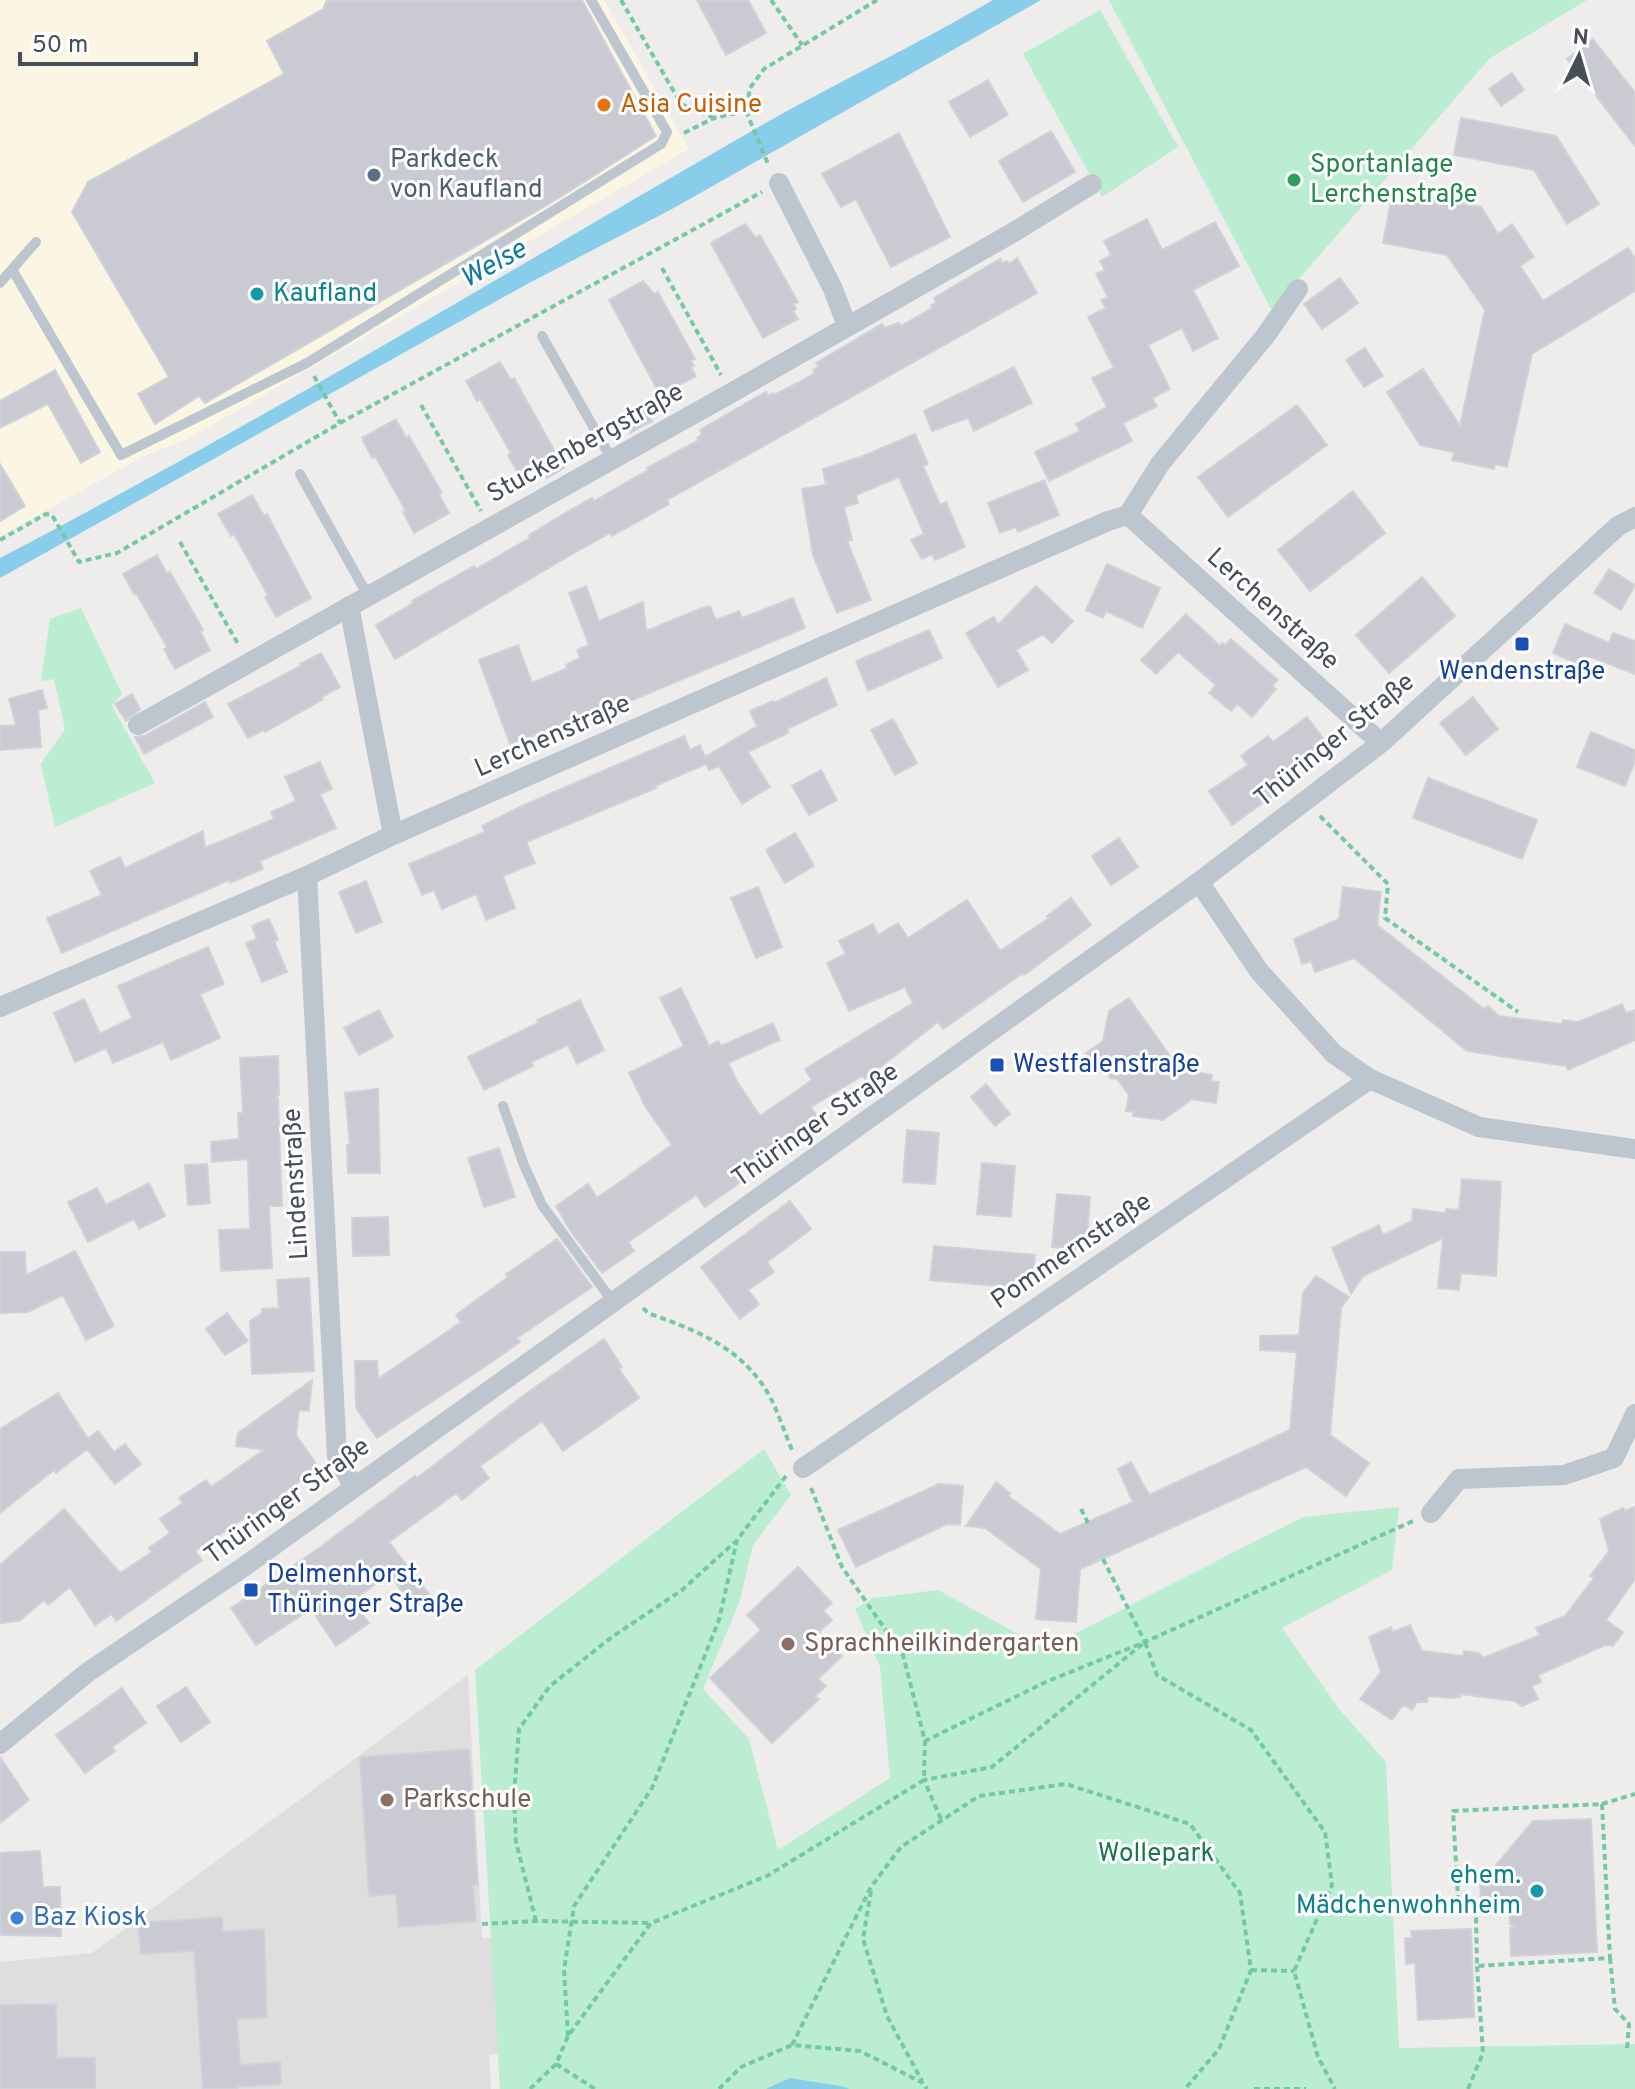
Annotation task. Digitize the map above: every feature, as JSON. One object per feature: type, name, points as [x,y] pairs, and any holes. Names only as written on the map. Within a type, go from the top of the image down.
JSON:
[{"type":"street","points":[[779,183],[833,289],[847,326]]},
{"type":"street","name":"Stuckenbergstraße","points":[[138,725],[731,393],[1014,232],[1092,184]]},
{"type":"street","points":[[1128,515],[1160,464],[1266,335],[1298,289]]},
{"type":"street","name":"Lerchenstraße","points":[[0,1007],[307,876],[393,835],[1108,521],[1128,515],[1381,743]]},
{"type":"street","name":"Thüringer Straße","points":[[0,1744],[88,1672],[242,1568],[1199,882],[1381,743],[1618,526],[1635,517]]},
{"type":"street","points":[[349,606],[393,835]]},
{"type":"street","name":"Lindenstraße","points":[[307,876],[337,1456],[353,1486]]},
{"type":"street","points":[[1199,882],[1259,971],[1334,1054],[1370,1079],[1479,1127],[1635,1149]]},
{"type":"street","name":"Pommernstraße","points":[[800,1465],[1370,1079]]},
{"type":"street","points":[[1431,1513],[1459,1479],[1564,1475],[1614,1458],[1635,1414]]},
{"type":"lane","points":[[13,271],[121,455],[307,363],[661,144],[667,132],[591,0]]},
{"type":"lane","points":[[0,283],[36,242]]},
{"type":"lane","points":[[542,336],[612,460]]},
{"type":"lane","points":[[300,474],[368,596]]},
{"type":"lane","points":[[503,1106],[542,1205],[621,1296]]},
{"type":"path","points":[[621,0],[681,104],[714,118]]},
{"type":"path","points":[[771,0],[802,45]]},
{"type":"path","points":[[767,162],[746,111],[750,88],[764,69],[877,0]]},
{"type":"path","points":[[667,132],[684,133],[714,118],[746,111]]},
{"type":"path","points":[[0,540],[46,514],[55,518],[79,562],[117,553],[340,423],[779,183]]},
{"type":"path","points":[[662,268],[731,393]]},
{"type":"path","points":[[307,363],[340,423]]},
{"type":"path","points":[[421,405],[490,528]]},
{"type":"path","points":[[180,542],[249,663]]},
{"type":"path","points":[[1306,801],[1388,884],[1385,918],[1518,1012]]},
{"type":"path","points":[[621,1296],[648,1313],[704,1334],[741,1361],[763,1385],[842,1567],[903,1655],[925,1741],[924,1780],[941,1819]]},
{"type":"path","points":[[536,1921],[516,1842],[514,1795],[519,1729],[550,1686],[612,1637],[682,1590],[737,1540],[800,1465]]},
{"type":"path","points":[[1081,1509],[1088,1523]]},
{"type":"path","points":[[925,1741],[1048,1681],[1145,1642],[1431,1513]]},
{"type":"path","points":[[568,2036],[564,1970],[574,1906],[652,1788],[719,1620],[737,1540]]},
{"type":"path","points":[[1103,1559],[1145,1642],[1157,1675],[1251,1730],[1325,1832],[1332,1885],[1294,1971],[1318,2057],[1335,2089]]},
{"type":"path","points":[[482,1924],[536,1921],[651,1923],[767,1876],[924,1780],[992,1767],[1145,1642]]},
{"type":"path","points":[[792,2045],[871,1887],[901,1847],[979,1796],[1066,1784],[1190,1824],[1240,1893],[1251,1970],[1219,2049],[1185,2089]]},
{"type":"path","points":[[1468,2089],[1483,2053],[1476,1915],[1458,1898],[1453,1811],[1602,1804],[1635,1794]]},
{"type":"path","points":[[1602,1804],[1615,2009],[1629,2024],[1627,2049]]},
{"type":"path","points":[[871,1887],[863,1939],[887,2016],[927,2089]]},
{"type":"path","points":[[530,2089],[556,2064],[568,2036],[651,1923]]},
{"type":"path","points":[[1477,1966],[1610,1958]]},
{"type":"path","points":[[1251,1970],[1294,1971]]},
{"type":"path","points":[[719,2089],[741,2067],[792,2045],[860,2051],[923,2083]]},
{"type":"path","points":[[556,2064],[595,2089]]},
{"type":"path","points":[[1254,2089],[1306,2089]]},
{"type":"shaded area","points":[[0,0],[604,0],[689,149],[188,439],[144,456],[0,536]]},
{"type":"shaded area","name":"Parkschule","points":[[468,1675],[482,1938],[551,1934],[559,2048],[489,2055],[491,2089],[0,2089],[0,1962],[92,1953]]},
{"type":"green space","name":"Sportanlage Lerchenstraße","points":[[1109,0],[1587,0],[1490,58],[1271,309]]},
{"type":"green space","points":[[1100,10],[1178,147],[1102,197],[1023,54]]},
{"type":"green space","points":[[81,608],[122,694],[112,706],[155,783],[55,827],[41,764],[65,729],[54,679],[41,681],[50,619]]},
{"type":"green space","name":"Wollepark","points":[[764,1449],[791,1495],[753,1545],[740,1600],[703,1689],[749,1739],[778,1850],[890,1778],[880,1667],[855,1609],[873,1598],[938,1590],[1045,1649],[1303,1517],[1399,1507],[1392,1570],[1282,1628],[1339,1709],[1386,1762],[1399,2048],[1635,2044],[1635,2089],[500,2089],[475,1670]]},
{"type":"water","points":[[993,0],[1041,0],[672,209],[529,283],[0,578],[0,558],[281,404],[774,118]]},
{"type":"water","points":[[790,2078],[845,2087],[849,2089],[766,2089]]},
{"type":"building","name":"Parkdeck von Kaufland","points":[[327,0],[582,0],[656,136],[559,198],[205,403],[199,396],[155,424],[138,394],[169,377],[72,212],[88,182],[284,74],[267,41],[323,9]]},
{"type":"building","points":[[697,0],[748,0],[766,33],[726,55]]},
{"type":"building","points":[[1593,39],[1635,93],[1635,146],[1567,59]]},
{"type":"building","points":[[1512,73],[1524,90],[1501,106],[1489,89]]},
{"type":"building","points":[[988,80],[1008,115],[970,137],[949,102]]},
{"type":"building","points":[[1461,118],[1556,136],[1599,204],[1567,224],[1534,170],[1454,155]]},
{"type":"building","points":[[1051,131],[1075,172],[1023,202],[999,161]]},
{"type":"building","points":[[899,133],[950,237],[891,267],[856,199],[841,207],[822,174]]},
{"type":"building","points":[[1393,190],[1481,207],[1498,234],[1512,224],[1534,257],[1520,266],[1543,301],[1628,248],[1635,258],[1635,291],[1532,354],[1507,467],[1495,464],[1494,469],[1452,460],[1454,452],[1420,445],[1387,392],[1423,369],[1460,426],[1485,310],[1447,255],[1383,243]]},
{"type":"building","points":[[1147,219],[1162,250],[1215,222],[1239,266],[1193,290],[1218,338],[1193,351],[1182,328],[1148,345],[1170,389],[1152,398],[1157,406],[1123,423],[1132,441],[1049,481],[1035,452],[1080,431],[1076,424],[1107,407],[1092,378],[1114,368],[1088,317],[1106,308],[1101,300],[1108,297],[1096,274],[1105,270],[1100,261],[1111,255],[1104,241]]},
{"type":"building","points":[[745,224],[756,238],[760,235],[798,302],[793,304],[796,309],[793,311],[798,319],[763,338],[711,243]]},
{"type":"building","points":[[1017,258],[1037,293],[667,500],[669,504],[567,557],[395,659],[376,625],[412,601],[474,566],[476,569],[572,509],[592,498],[594,501],[699,440],[700,430],[748,402],[766,392],[768,396],[774,395],[815,373],[813,370],[819,367],[816,363],[882,324],[884,328],[899,323],[901,326],[932,308],[931,305],[936,303],[934,298],[981,270],[1000,259],[1002,263],[1007,261],[1009,264]]},
{"type":"building","points":[[1340,278],[1358,303],[1322,329],[1304,304]]},
{"type":"building","points":[[643,281],[654,294],[658,292],[695,359],[691,361],[694,366],[691,367],[696,376],[660,395],[609,300]]},
{"type":"building","points":[[1365,348],[1383,376],[1364,387],[1346,360]]},
{"type":"building","points":[[500,362],[511,380],[514,378],[564,468],[547,478],[539,464],[519,475],[508,455],[511,453],[466,381]]},
{"type":"building","points":[[1014,367],[1032,403],[974,431],[968,418],[932,431],[924,411]]},
{"type":"building","points":[[55,370],[100,452],[81,463],[48,404],[0,428],[0,401]]},
{"type":"building","points":[[643,404],[652,421],[630,433],[621,416]]},
{"type":"building","points":[[1297,405],[1327,445],[1228,517],[1198,477]]},
{"type":"building","points":[[396,419],[442,493],[439,495],[449,513],[414,533],[403,512],[406,511],[362,438]]},
{"type":"building","points":[[915,434],[928,464],[923,466],[940,505],[946,502],[965,547],[935,560],[932,554],[922,559],[911,540],[924,534],[899,477],[856,495],[858,503],[844,507],[852,540],[847,541],[871,600],[837,613],[813,555],[802,489],[826,485],[823,469]]},
{"type":"building","points":[[0,464],[25,506],[0,521]]},
{"type":"building","points":[[1044,480],[1059,515],[1018,532],[1016,527],[1000,533],[988,503]]},
{"type":"building","points":[[1353,491],[1385,533],[1310,591],[1278,550]]},
{"type":"building","points":[[252,495],[264,516],[267,514],[311,598],[276,617],[265,597],[268,595],[234,534],[231,536],[218,514]]},
{"type":"building","points":[[157,555],[203,630],[200,631],[210,650],[175,669],[164,649],[167,647],[123,574]]},
{"type":"building","points":[[1107,564],[1160,588],[1142,628],[1106,611],[1103,618],[1086,610]]},
{"type":"building","points":[[1609,569],[1635,585],[1621,610],[1594,593]]},
{"type":"building","points":[[1422,577],[1455,616],[1389,673],[1356,635]]},
{"type":"building","points":[[586,586],[599,621],[643,602],[646,631],[710,606],[716,620],[739,611],[742,618],[793,598],[805,628],[568,727],[567,724],[510,744],[479,660],[518,645],[532,683],[568,668],[566,665],[580,658],[577,650],[589,645],[569,593]]},
{"type":"building","points":[[1036,586],[1073,621],[1052,643],[1043,634],[1016,650],[1028,670],[998,687],[966,633],[994,617],[998,625]]},
{"type":"building","points":[[1186,614],[1220,646],[1231,639],[1278,680],[1272,686],[1276,689],[1252,717],[1238,704],[1231,711],[1209,693],[1216,685],[1178,652],[1156,674],[1141,660]]},
{"type":"building","points":[[1565,624],[1609,643],[1613,633],[1635,641],[1635,674],[1588,656],[1584,666],[1553,653]]},
{"type":"building","points":[[929,630],[942,658],[868,691],[856,661]]},
{"type":"building","points":[[321,653],[340,687],[265,732],[263,730],[248,738],[228,704]]},
{"type":"building","points":[[826,678],[837,705],[748,752],[770,787],[742,804],[719,766],[709,770],[706,764],[526,842],[535,863],[503,876],[515,908],[486,920],[476,894],[442,909],[434,890],[422,895],[409,864],[485,832],[482,826],[522,806],[684,736],[690,750],[700,745],[705,757],[757,726],[750,711]]},
{"type":"building","points":[[42,690],[47,708],[38,710],[41,747],[0,750],[0,726],[16,725],[9,699]]},
{"type":"building","points":[[132,694],[140,709],[126,721],[115,704]]},
{"type":"building","points":[[1473,697],[1498,729],[1466,755],[1440,723]]},
{"type":"building","points":[[205,702],[213,717],[144,754],[135,737],[144,736]]},
{"type":"building","points":[[1307,717],[1326,742],[1291,768],[1298,778],[1232,825],[1209,791],[1248,765],[1241,756],[1268,736],[1273,742]]},
{"type":"building","points":[[893,719],[917,763],[895,775],[871,730]]},
{"type":"building","points":[[1591,732],[1635,750],[1635,762],[1625,786],[1577,767]]},
{"type":"building","points":[[320,762],[332,789],[320,794],[336,828],[260,861],[263,869],[230,883],[229,880],[62,953],[47,918],[102,895],[90,871],[120,857],[125,868],[203,831],[205,848],[274,819],[271,812],[296,801],[285,777]]},
{"type":"building","points":[[821,770],[837,800],[809,815],[792,786]]},
{"type":"building","points":[[1428,778],[1537,820],[1522,859],[1413,818]]},
{"type":"building","points":[[795,833],[814,866],[785,883],[766,850]]},
{"type":"building","points":[[1119,838],[1138,867],[1111,885],[1092,856]]},
{"type":"building","points":[[366,881],[382,922],[356,933],[339,892]]},
{"type":"building","points":[[758,887],[782,947],[756,958],[731,898]]},
{"type":"building","points":[[1343,887],[1381,892],[1377,925],[1484,1009],[1488,1006],[1499,1016],[1562,1024],[1563,1020],[1578,1022],[1622,1004],[1626,1013],[1635,1010],[1635,1040],[1568,1070],[1566,1066],[1467,1051],[1354,958],[1315,972],[1311,961],[1302,964],[1294,939],[1339,919]]},
{"type":"building","points":[[1071,898],[1091,925],[943,1029],[938,1022],[865,1079],[862,1076],[811,1107],[818,1117],[734,1170],[742,1181],[705,1207],[696,1195],[628,1242],[634,1251],[602,1273],[570,1230],[556,1206],[588,1184],[597,1198],[672,1145],[645,1106],[629,1073],[684,1046],[660,998],[681,988],[709,1046],[718,1041],[721,1046],[773,1023],[780,1040],[728,1063],[760,1116],[812,1080],[805,1069],[913,1003],[905,987],[849,1011],[827,963],[846,954],[839,941],[873,924],[878,935],[898,923],[908,938],[967,900],[1000,951],[1049,918],[1047,916]]},
{"type":"building","points":[[269,919],[287,972],[262,982],[246,943],[257,939],[252,926]]},
{"type":"building","points":[[208,947],[224,984],[200,994],[220,1038],[171,1060],[163,1042],[113,1063],[106,1048],[75,1062],[54,1013],[84,999],[100,1034],[132,1018],[118,986]]},
{"type":"building","points":[[1129,998],[1179,1069],[1212,1075],[1211,1081],[1219,1082],[1216,1103],[1192,1099],[1163,1120],[1133,1116],[1134,1112],[1126,1111],[1129,1095],[1117,1079],[1110,1078],[1105,1070],[1100,1073],[1086,1053],[1103,1041],[1109,1011]]},
{"type":"building","points":[[580,1000],[604,1050],[577,1064],[568,1045],[531,1062],[533,1066],[484,1090],[468,1057]]},
{"type":"building","points":[[379,1010],[393,1037],[359,1055],[344,1028]]},
{"type":"building","points":[[278,1056],[279,1095],[273,1100],[278,1099],[282,1206],[269,1206],[272,1268],[221,1271],[219,1230],[250,1229],[248,1159],[212,1162],[211,1142],[239,1139],[238,1113],[243,1113],[240,1058]]},
{"type":"building","points":[[986,1084],[1010,1114],[995,1126],[971,1097]]},
{"type":"building","points":[[378,1089],[380,1173],[348,1173],[347,1145],[350,1145],[345,1093]]},
{"type":"building","points":[[907,1130],[939,1133],[935,1184],[903,1182]]},
{"type":"building","points":[[499,1148],[515,1197],[484,1207],[468,1158]]},
{"type":"building","points":[[982,1163],[1015,1166],[1011,1217],[977,1214]]},
{"type":"building","points":[[207,1164],[210,1203],[188,1205],[185,1165]]},
{"type":"building","points":[[1462,1179],[1501,1182],[1496,1276],[1461,1273],[1459,1290],[1438,1288],[1443,1238],[1363,1276],[1351,1294],[1332,1248],[1379,1225],[1383,1235],[1412,1221],[1413,1209],[1445,1213],[1446,1209],[1459,1210]]},
{"type":"building","points":[[149,1183],[165,1216],[139,1229],[134,1219],[88,1242],[68,1202],[97,1188],[106,1205]]},
{"type":"building","points":[[1057,1194],[1090,1197],[1086,1250],[1052,1247]]},
{"type":"building","points":[[790,1201],[811,1229],[767,1262],[774,1272],[748,1290],[759,1304],[740,1319],[701,1267]]},
{"type":"building","points":[[388,1217],[389,1255],[353,1256],[352,1218]]},
{"type":"building","points":[[557,1239],[592,1287],[517,1338],[520,1342],[377,1438],[356,1408],[355,1361],[377,1361],[378,1379],[461,1322],[456,1315],[508,1277],[506,1274]]},
{"type":"building","points":[[934,1246],[1035,1255],[1032,1289],[930,1280]]},
{"type":"building","points":[[75,1251],[114,1326],[86,1340],[63,1295],[28,1312],[0,1313],[0,1252],[25,1252],[26,1275]]},
{"type":"building","points":[[1316,1276],[1349,1297],[1341,1308],[1330,1435],[1369,1463],[1346,1496],[1306,1467],[1080,1569],[1076,1622],[1036,1619],[1041,1569],[985,1528],[966,1526],[996,1482],[1010,1493],[1008,1496],[1060,1534],[1133,1502],[1118,1469],[1131,1462],[1149,1495],[1290,1430],[1297,1352],[1260,1350],[1260,1336],[1299,1335],[1303,1293]]},
{"type":"building","points":[[309,1278],[314,1371],[252,1374],[250,1321],[262,1313],[262,1309],[279,1308],[277,1280]]},
{"type":"building","points":[[227,1313],[248,1341],[225,1355],[206,1329]]},
{"type":"building","points":[[604,1339],[622,1367],[619,1369],[639,1398],[563,1451],[542,1421],[480,1466],[489,1478],[462,1500],[456,1493],[389,1542],[432,1598],[416,1610],[389,1574],[352,1601],[369,1623],[336,1646],[311,1609],[256,1645],[231,1608],[315,1551],[415,1476],[416,1479],[524,1395]]},
{"type":"building","points":[[312,1380],[309,1411],[299,1410],[296,1435],[319,1468],[283,1493],[287,1499],[254,1522],[249,1515],[195,1551],[202,1560],[116,1621],[112,1614],[95,1625],[70,1587],[48,1605],[44,1600],[19,1621],[0,1623],[0,1565],[64,1509],[120,1573],[152,1552],[149,1548],[170,1533],[160,1519],[183,1503],[179,1498],[206,1480],[211,1487],[264,1450],[236,1446],[238,1433]]},
{"type":"building","points":[[58,1393],[88,1439],[98,1431],[114,1452],[125,1444],[141,1464],[115,1484],[87,1449],[56,1473],[54,1470],[0,1513],[0,1429]]},
{"type":"building","points":[[939,1484],[963,1486],[960,1525],[947,1524],[856,1567],[838,1530]]},
{"type":"building","points":[[1635,1507],[1635,1579],[1606,1620],[1623,1632],[1613,1646],[1605,1645],[1538,1675],[1541,1682],[1532,1686],[1538,1699],[1522,1706],[1515,1701],[1460,1694],[1460,1697],[1450,1698],[1428,1696],[1427,1702],[1417,1702],[1412,1710],[1403,1705],[1392,1720],[1360,1699],[1381,1672],[1369,1637],[1391,1627],[1393,1632],[1410,1625],[1422,1651],[1463,1656],[1464,1651],[1479,1653],[1483,1658],[1540,1635],[1536,1628],[1565,1616],[1594,1578],[1590,1576],[1609,1551],[1600,1519],[1623,1508],[1625,1511]]},
{"type":"building","name":"Sprachheilkindergarten","points":[[798,1567],[832,1603],[823,1611],[832,1620],[819,1632],[842,1656],[818,1679],[826,1686],[815,1696],[819,1699],[772,1743],[710,1678],[761,1630],[747,1615]]},
{"type":"building","points":[[186,1687],[210,1722],[181,1742],[157,1706]]},
{"type":"building","points":[[122,1688],[146,1723],[112,1747],[115,1751],[85,1773],[56,1735]]},
{"type":"building","points":[[469,1749],[478,1885],[473,1886],[476,1921],[399,1927],[396,1894],[369,1896],[360,1757]]},
{"type":"building","points":[[0,1757],[29,1800],[0,1823]]},
{"type":"building","name":"ehem. Mädchenwohnheim","points":[[1591,1819],[1597,1952],[1511,1956],[1510,1928],[1515,1928],[1510,1924],[1509,1907],[1492,1908],[1481,1898],[1480,1884],[1533,1821]]},
{"type":"building","points":[[40,1851],[43,1887],[60,1887],[61,1936],[0,1935],[0,1853]]},
{"type":"building","points":[[222,1917],[223,1932],[264,1929],[267,2017],[237,2019],[240,2065],[280,2062],[281,2084],[203,2089],[194,1951],[141,1954],[138,1923]]},
{"type":"building","points":[[1471,1929],[1474,2017],[1418,2020],[1415,1963],[1406,1964],[1405,1938],[1412,1938],[1411,1931]]},
{"type":"building","points":[[56,2004],[57,2058],[95,2058],[95,2089],[0,2089],[0,2005]]},
{"type":"place","name":"Asia Cuisine","points":[[604,105]]},
{"type":"place","name":"Parkdeck von Kaufland","points":[[374,175]]},
{"type":"place","name":"Sportanlage Lerchenstraße","points":[[1294,180]]},
{"type":"place","name":"Kaufland","points":[[257,294]]},
{"type":"place","name":"Wendenstraße","points":[[1522,644]]},
{"type":"place","name":"Westfalenstraße","points":[[997,1065]]},
{"type":"place","name":"Delmenhorst, Thüringer Straße","points":[[251,1590]]},
{"type":"place","name":"Sprachheilkindergarten","points":[[788,1644]]},
{"type":"place","name":"Parkschule","points":[[387,1800]]},
{"type":"place","name":"ehem. Mädchenwohnheim","points":[[1537,1891]]},
{"type":"place","name":"Baz Kiosk","points":[[17,1918]]},
{"type":"water label","name":"Welse","points":[[494,265]]}]
